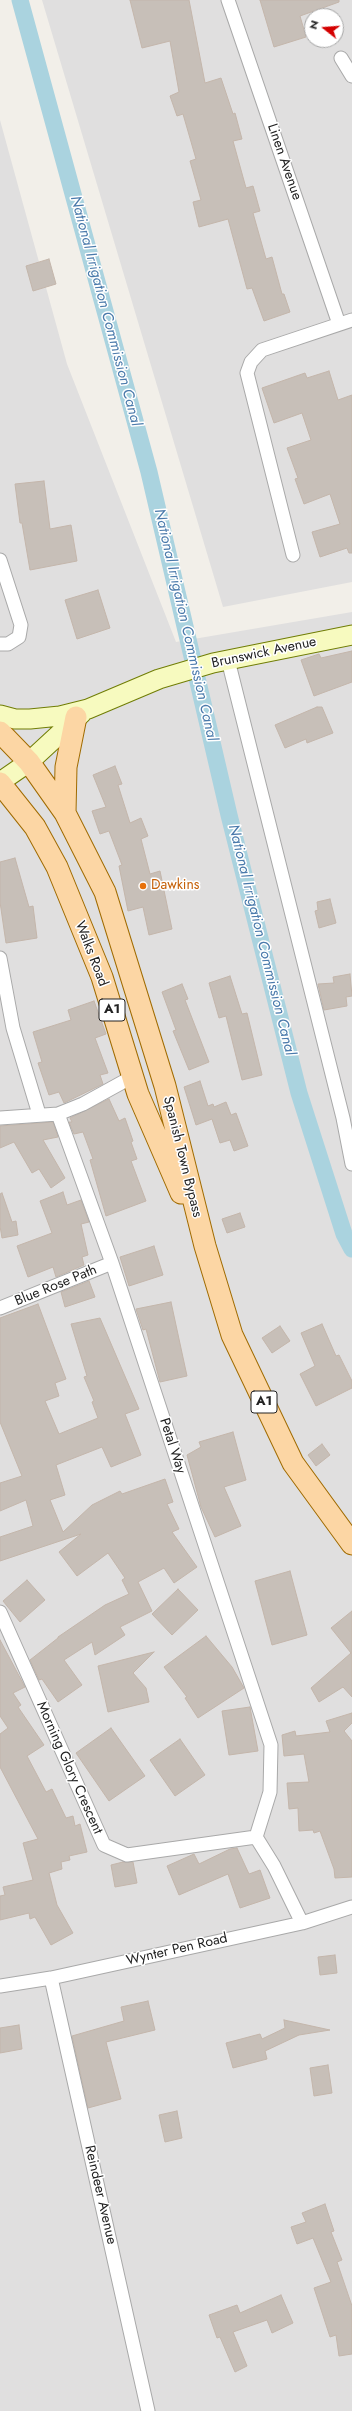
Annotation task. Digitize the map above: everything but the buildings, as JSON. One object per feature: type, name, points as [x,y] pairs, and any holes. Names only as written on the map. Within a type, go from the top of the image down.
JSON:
[{"type":"main road","name":"Brunswick Avenue","points":[[0,715],[14,719],[30,719],[82,713],[158,679],[220,662],[352,635]]},
{"type":"main road","name":"Brunswick Avenue","points":[[0,783],[29,762],[82,713]]},
{"type":"main road","points":[[65,813],[66,767],[82,713]]},
{"type":"main road","name":"A1","points":[[0,732],[29,762]]},
{"type":"main road","name":"Spanish Town Bypass","points":[[29,762],[65,813],[105,892],[165,1086],[205,1246],[232,1335],[293,1463],[352,1544]]},
{"type":"main road","name":"Walks Road","points":[[0,783],[35,827],[57,867],[102,977],[132,1077],[205,1246]]},
{"type":"street","name":"Linen Avenue","points":[[228,0],[339,324]]},
{"type":"street","points":[[341,58],[352,76]]},
{"type":"street","points":[[293,555],[247,373],[250,362],[262,350],[352,320]]},
{"type":"street","points":[[0,560],[21,626],[19,637],[8,644],[0,644]]},
{"type":"street","points":[[220,662],[347,1120],[352,1164]]},
{"type":"street","points":[[0,958],[13,1028],[38,1114]]},
{"type":"street","points":[[0,1118],[38,1114],[58,1114],[83,1104],[132,1077]]},
{"type":"street","name":"Petal Way","points":[[58,1114],[112,1263],[271,1745],[270,1792],[256,1837]]},
{"type":"street","name":"Blue Rose Path","points":[[0,1308],[112,1263]]},
{"type":"street","name":"Morning Glory Crescent","points":[[0,1612],[104,1845],[127,1855],[256,1837]]},
{"type":"street","points":[[256,1837],[274,1866],[302,1924]]},
{"type":"street","name":"Wynter Pen Road","points":[[0,1986],[51,1978],[302,1924],[352,1907]]},
{"type":"street","name":"Reindeer Avenue","points":[[51,1978],[148,2411]]},
{"type":"shaded area","points":[[42,0],[352,0],[352,582],[223,607]]},
{"type":"shaded area","points":[[0,120],[67,364],[176,642],[352,612],[352,2411],[0,2411]]},
{"type":"waterway","name":"National Irrigation Commission Canal","points":[[20,0],[149,472],[229,815],[299,1093],[344,1234],[352,1249]]},
{"type":"place","name":"Dawkins","points":[[143,886]]}]
